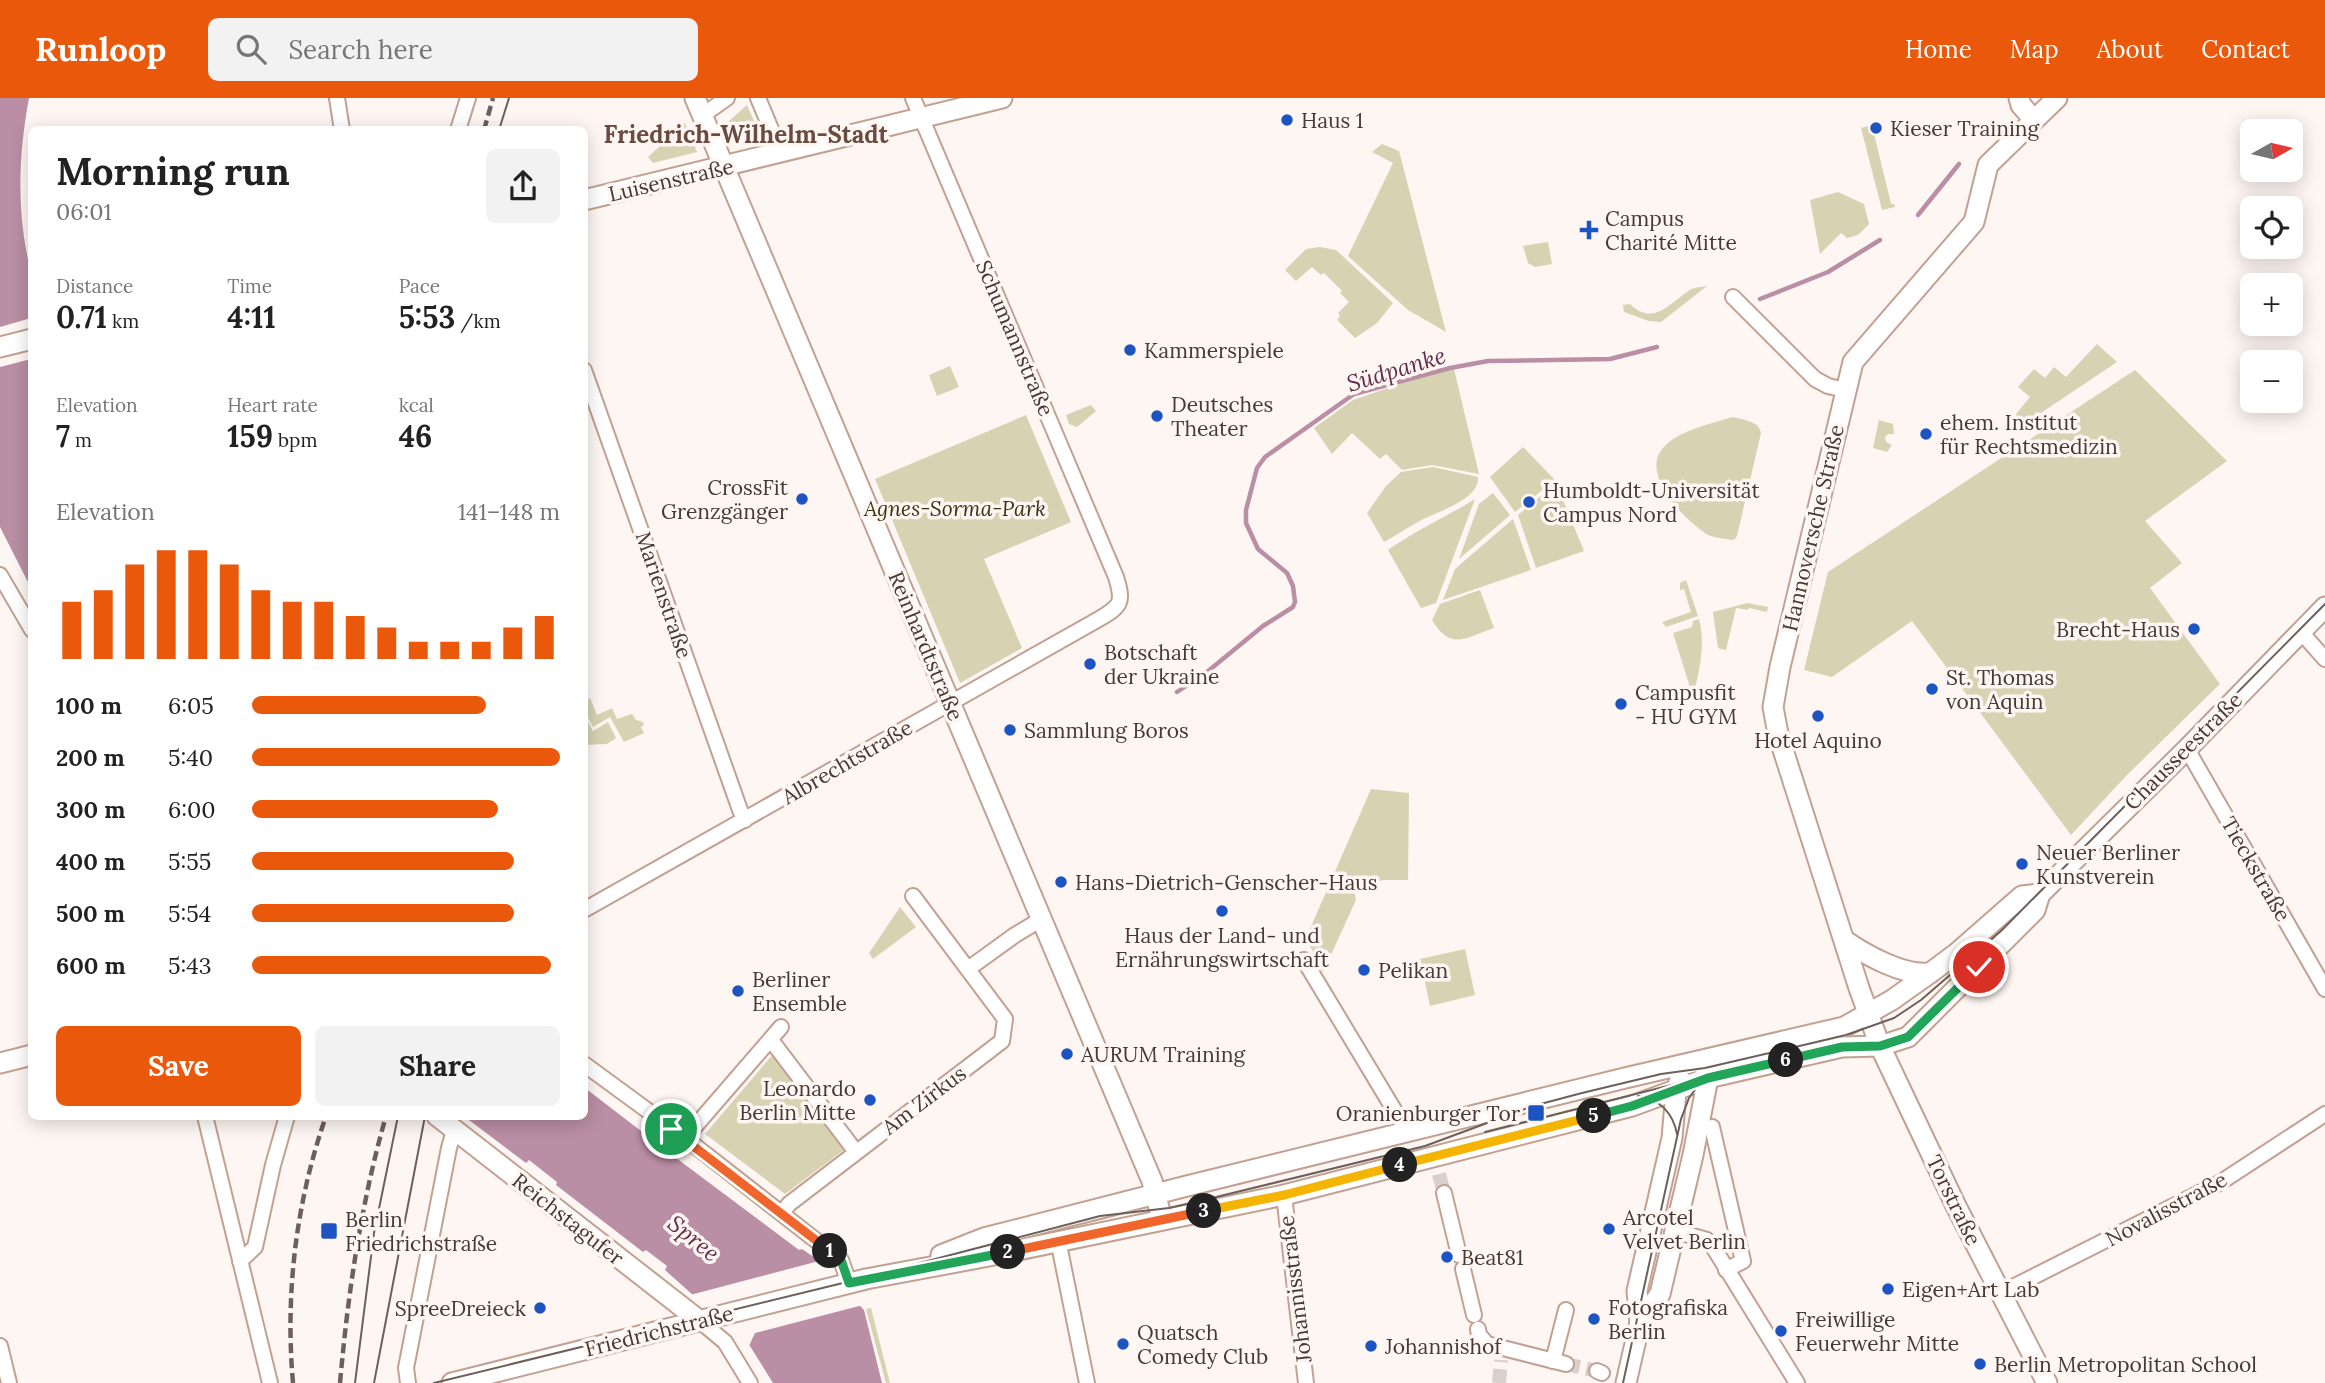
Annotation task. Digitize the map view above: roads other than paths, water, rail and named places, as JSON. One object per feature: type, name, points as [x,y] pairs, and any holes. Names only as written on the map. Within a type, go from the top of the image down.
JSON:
[{"type":"main road","name":"Luisenstraße","points":[[588,199],[1002,98]]},
{"type":"main road","points":[[2019,98],[2021,105],[2034,120]]},
{"type":"main road","name":"Hannoversche Straße","points":[[1868,1014],[1778,734],[1773,707],[1775,687],[1853,362],[1974,222],[1988,165],[2057,98]]},
{"type":"main road","name":"Reinhardtstraße","points":[[699,107],[1156,1195]]},
{"type":"main road","points":[[0,347],[28,340]]},
{"type":"main road","name":"Chausseestraße","points":[[1880,1046],[1908,1037],[2035,910],[2040,894],[2187,749],[2325,607]]},
{"type":"main road","name":"Chausseestraße","points":[[1868,1014],[1957,953],[2022,896],[2040,894]]},
{"type":"main road","points":[[1844,940],[1870,957],[1915,972],[1930,973]]},
{"type":"main road","name":"Torstraße","points":[[1868,1014],[1880,1046],[2047,1383]]},
{"type":"main road","name":"Friedrichstraße","points":[[453,1383],[855,1282],[930,1259],[984,1238],[1405,1133],[1699,1067],[1844,1027],[1868,1014]]},
{"type":"main road","name":"Friedrichstraße","points":[[855,1282],[1284,1195],[1632,1106],[1676,1090],[1699,1067],[1842,1047],[1880,1046]]},
{"type":"main road","points":[[0,1063],[28,1056]]},
{"type":"main road","points":[[1640,1322],[1660,1294],[1675,1231],[1699,1067]]},
{"type":"main road","points":[[1626,1383],[1640,1322],[1637,1291],[1672,1138],[1676,1090]]},
{"type":"main road","name":"Reichstagufer","points":[[442,1120],[706,1320]]},
{"type":"main road","points":[[1156,1195],[1162,1219]]},
{"type":"street","points":[[337,98],[341,126]]},
{"type":"street","points":[[459,126],[468,98]]},
{"type":"street","points":[[699,107],[727,98]]},
{"type":"street","points":[[758,98],[781,153]]},
{"type":"street","name":"Schumannstraße","points":[[914,98],[1116,577]]},
{"type":"street","points":[[1734,297],[1815,379],[1845,390]]},
{"type":"street","name":"Marienstraße","points":[[588,381],[740,810],[746,820]]},
{"type":"street","points":[[0,575],[28,624]]},
{"type":"street","name":"Albrechtstraße","points":[[588,908],[1116,608],[1121,592],[1116,577]]},
{"type":"street","points":[[2301,632],[2325,659]]},
{"type":"street","name":"Tieckstraße","points":[[2187,749],[2325,989]]},
{"type":"street","name":"Am Zirkus","points":[[782,1213],[789,1204],[1002,1041],[1005,1020],[913,895]]},
{"type":"street","points":[[968,969],[1015,934],[1040,920]]},
{"type":"street","points":[[1304,960],[1402,1123],[1405,1133]]},
{"type":"street","points":[[685,1138],[781,1027]]},
{"type":"street","points":[[771,1040],[862,1148]]},
{"type":"street","points":[[588,1067],[685,1138],[841,1260],[855,1282]]},
{"type":"street","name":"Novalisstraße","points":[[2001,1293],[2221,1182],[2325,1114]]},
{"type":"street","points":[[206,1120],[270,1383]]},
{"type":"street","points":[[240,1261],[255,1247],[286,1120]]},
{"type":"street","points":[[1712,1126],[1743,1261],[1726,1270]]},
{"type":"street","points":[[408,1383],[406,1368],[454,1130]]},
{"type":"street","points":[[1444,1193],[1482,1340],[1501,1354],[1559,1362],[1566,1310]]},
{"type":"street","name":"Johannisstraße","points":[[1284,1195],[1306,1383]]},
{"type":"street","points":[[1675,1231],[1707,1240],[1797,1383]]},
{"type":"street","points":[[1058,1240],[1087,1383]]},
{"type":"street","points":[[706,1320],[725,1342],[750,1383]]},
{"type":"street","points":[[0,1346],[9,1383]]},
{"type":"water","points":[[0,98],[29,98],[20,187],[28,258],[28,582],[0,527]]},
{"type":"water","name":"Spree","points":[[588,1090],[654,1141],[657,1139],[660,1146],[799,1250],[802,1249],[818,1260],[864,1310],[882,1383],[773,1383],[750,1346],[665,1270],[667,1266],[646,1250],[643,1252],[556,1185],[557,1182],[529,1160],[526,1163],[469,1120],[588,1120]]},
{"type":"waterway","name":"Südpanke","points":[[1918,215],[1959,164]]},
{"type":"waterway","name":"Südpanke","points":[[1760,299],[1828,272],[1880,240]]},
{"type":"waterway","name":"Südpanke","points":[[1177,692],[1207,672],[1263,626],[1293,607],[1295,602],[1293,586],[1287,573],[1258,549],[1246,523],[1246,510],[1257,468],[1265,457],[1354,394],[1450,368],[1488,361],[1610,359],[1657,347]]},
{"type":"tunnel","points":[[1439,1174],[1444,1193]]},
{"type":"tunnel","points":[[1499,1383],[1501,1360]]},
{"type":"tunnel","points":[[1566,1364],[1597,1371]]},
{"type":"tram line","points":[[500,126],[509,98]]},
{"type":"tram line","points":[[434,1383],[847,1282],[1100,1216],[1169,1208],[1425,1146],[1533,1106],[1661,1074],[1705,1068],[1846,1035],[1894,1018],[1921,1000],[2001,931],[2325,604]]},
{"type":"tram line","points":[[1623,1383],[1681,1119],[1689,1098],[1705,1076]]},
{"type":"tram line","points":[[1485,1132],[1699,1078]]},
{"type":"tram line","points":[[1638,1096],[1659,1103],[1672,1119],[1677,1134]]},
{"type":"tram line","points":[[355,1383],[374,1233],[397,1120]]},
{"type":"tram line","points":[[374,1383],[424,1120]]},
{"type":"railway","points":[[485,126],[493,98]]},
{"type":"railway","points":[[293,1383],[291,1315],[295,1248],[307,1181],[325,1120]]},
{"type":"railway","points":[[340,1383],[357,1248],[369,1182],[385,1120]]},
{"type":"place","name":"Haus 1","points":[[1287,120]]},
{"type":"place","name":"Kieser Training","points":[[1876,128]]},
{"type":"place","name":"Campus Charité Mitte","points":[[1589,230]]},
{"type":"place","name":"Kammerspiele","points":[[1130,350]]},
{"type":"place","name":"Deutsches Theater","points":[[1157,416]]},
{"type":"place","name":"ehem. Institut für Rechtsmedizin","points":[[1926,434]]},
{"type":"place","name":"CrossFit Grenzgänger","points":[[802,499]]},
{"type":"place","name":"Humboldt-Universität Campus Nord","points":[[1529,502]]},
{"type":"place","name":"Brecht-Haus","points":[[2194,629]]},
{"type":"place","name":"Botschaft der Ukraine","points":[[1090,664]]},
{"type":"place","name":"St. Thomas von Aquin","points":[[1932,689]]},
{"type":"place","name":"Campusfit - HU GYM","points":[[1621,704]]},
{"type":"place","name":"Hotel Aquino","points":[[1818,716]]},
{"type":"place","name":"Sammlung Boros","points":[[1010,730]]},
{"type":"place","name":"Neuer Berliner Kunstverein","points":[[2022,864]]},
{"type":"place","name":"Hans-Dietrich-Genscher-Haus","points":[[1061,882]]},
{"type":"place","name":"Haus der Land- und Ernährungswirtschaft","points":[[1222,911]]},
{"type":"place","name":"Pelikan","points":[[1364,970]]},
{"type":"place","name":"Berliner Ensemble","points":[[738,991]]},
{"type":"place","name":"AURUM Training","points":[[1067,1054]]},
{"type":"place","name":"Leonardo Berlin Mitte","points":[[870,1100]]},
{"type":"place","name":"Oranienburger Tor","points":[[1536,1113]]},
{"type":"place","name":"Arcotel Velvet Berlin","points":[[1609,1229]]},
{"type":"place","name":"Berlin Friedrichstraße","points":[[329,1231]]},
{"type":"place","name":"Beat81","points":[[1447,1257]]},
{"type":"place","name":"Eigen+Art Lab","points":[[1888,1289]]},
{"type":"place","name":"SpreeDreieck","points":[[540,1308]]},
{"type":"place","name":"Fotografiska Berlin","points":[[1594,1319]]},
{"type":"place","name":"Freiwillige Feuerwehr Mitte","points":[[1781,1331]]},
{"type":"place","name":"Quatsch Comedy Club","points":[[1123,1344]]},
{"type":"place","name":"Johannishof","points":[[1371,1346]]},
{"type":"place","name":"Berlin Metropolitan School","points":[[1980,1364]]},
{"type":"district","name":"Friedrich-Wilhelm-Stadt","points":[[746,134]]},
{"type":"park label","name":"Agnes-Sorma-Park","points":[[955,508]]}]
